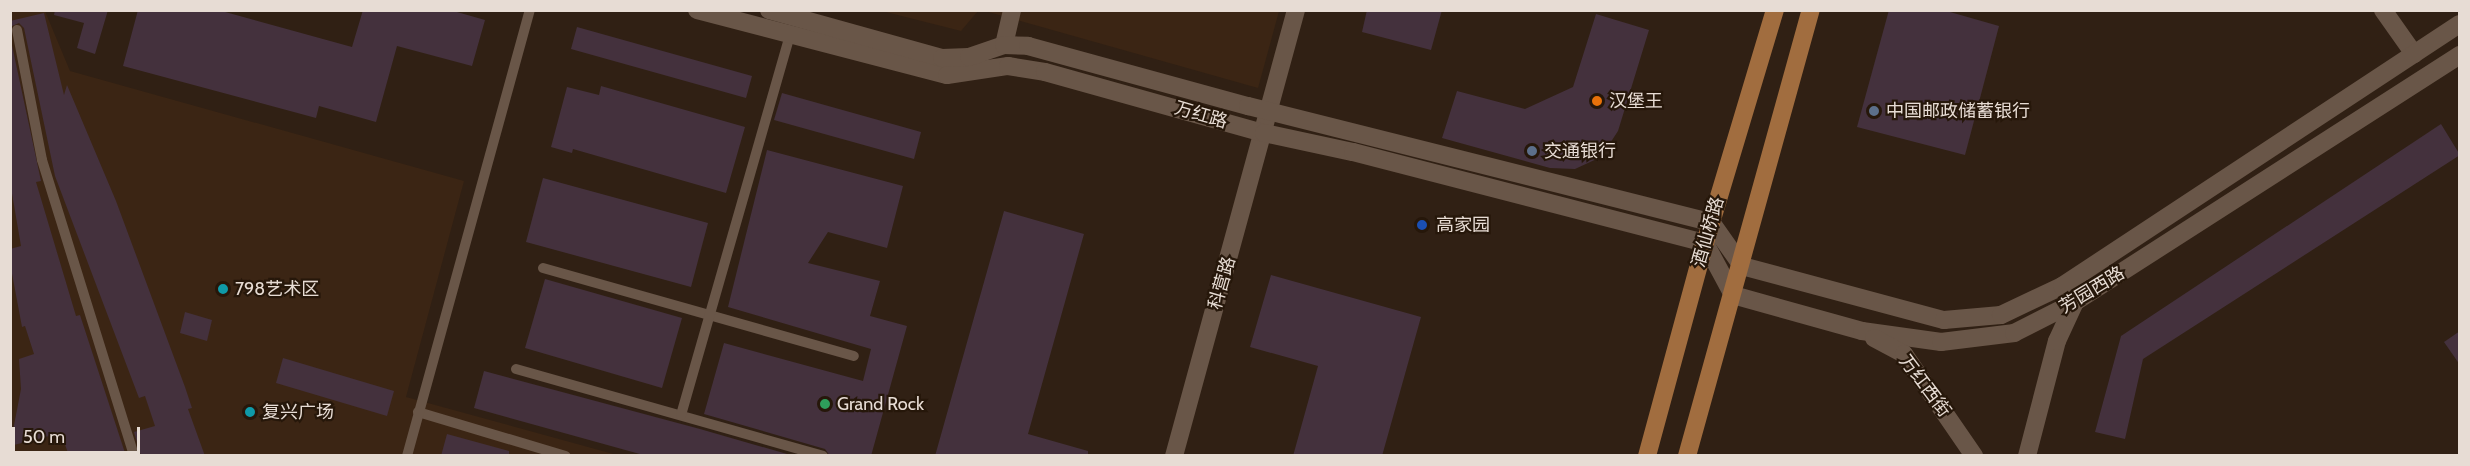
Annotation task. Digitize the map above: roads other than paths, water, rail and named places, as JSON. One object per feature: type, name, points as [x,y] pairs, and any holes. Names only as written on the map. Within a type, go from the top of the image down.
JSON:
[{"type":"main road","name":"酒仙桥路","points":[[1647,456],[1711,222],[1775,10]]},
{"type":"main road","points":[[1687,456],[1742,266],[1811,10]]},
{"type":"street","name":"万红路","points":[[697,10],[947,75],[1008,66],[1045,72],[1264,133],[1353,152],[1705,243]]},
{"type":"street","name":"万红路","points":[[769,10],[942,58],[969,57],[1004,45],[1028,46],[1270,111],[1711,222]]},
{"type":"street","points":[[1004,45],[1012,10]]},
{"type":"street","name":"科营路","points":[[1174,456],[1296,10]]},
{"type":"street","points":[[2383,10],[2414,54]]},
{"type":"street","name":"芳园西路","points":[[1742,266],[1944,320],[2001,315],[2062,286],[2460,24]]},
{"type":"street","name":"芳园西路","points":[[1733,295],[1862,331],[1941,342],[2014,333],[2075,302],[2460,56]]},
{"type":"street","points":[[1711,222],[1742,266]]},
{"type":"street","points":[[1705,243],[1733,295]]},
{"type":"street","points":[[2027,456],[2058,342],[2075,302]]},
{"type":"street","name":"万红西街","points":[[1862,331],[1904,354],[1974,456]]},
{"type":"lane","points":[[407,456],[530,10]]},
{"type":"lane","points":[[17,30],[42,160],[134,456]]},
{"type":"lane","points":[[681,415],[708,314],[790,35]]},
{"type":"lane","points":[[543,268],[854,356]]},
{"type":"lane","points":[[516,369],[823,456]]},
{"type":"lane","points":[[418,412],[566,456]]},
{"type":"place","name":"汉堡王","points":[[1597,101]]},
{"type":"place","name":"中国邮政储蓄银行","points":[[1874,111]]},
{"type":"place","name":"交通银行","points":[[1532,151]]},
{"type":"place","name":"高家园","points":[[1422,225]]},
{"type":"place","name":"798艺术区","points":[[223,289]]},
{"type":"place","name":"Grand Rock","points":[[825,404]]},
{"type":"place","name":"复兴广场","points":[[250,412]]}]
